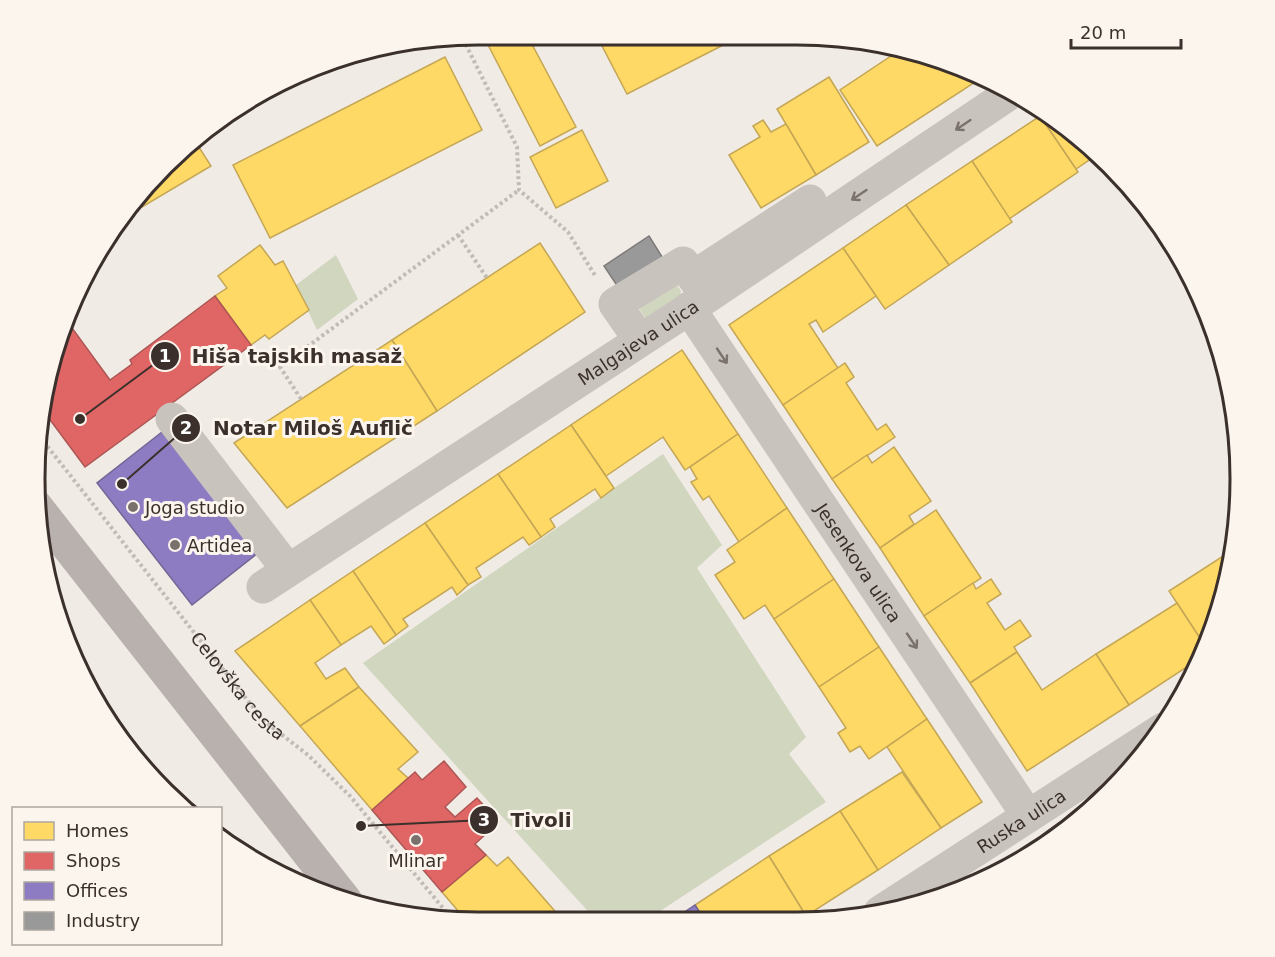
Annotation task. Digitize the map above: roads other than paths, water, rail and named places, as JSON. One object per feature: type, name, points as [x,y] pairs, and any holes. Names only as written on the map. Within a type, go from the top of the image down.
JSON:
[{"type":"main road","points":[[47,521],[336,888]]},
{"type":"street","name":"Malgajeva ulica","points":[[172,419],[276,579],[640,340],[696,294],[1003,98]]},
{"type":"street","points":[[640,340],[615,303],[683,263],[696,294],[878,156]]},
{"type":"street","name":"Jesenkova ulica","points":[[696,294],[1028,816]]},
{"type":"street","name":"Ruska ulica","points":[[899,899],[1137,746]]},
{"type":"place","name":"Hiša tajskih masaž","points":[[80,419]]},
{"type":"place","name":"Notar Miloš Auflič","points":[[122,484]]},
{"type":"place","name":"Joga studio","points":[[133,507]]},
{"type":"place","name":"Artidea","points":[[175,545]]},
{"type":"place","name":"Tivoli","points":[[361,826]]},
{"type":"place","name":"Mlinar","points":[[416,840]]}]
